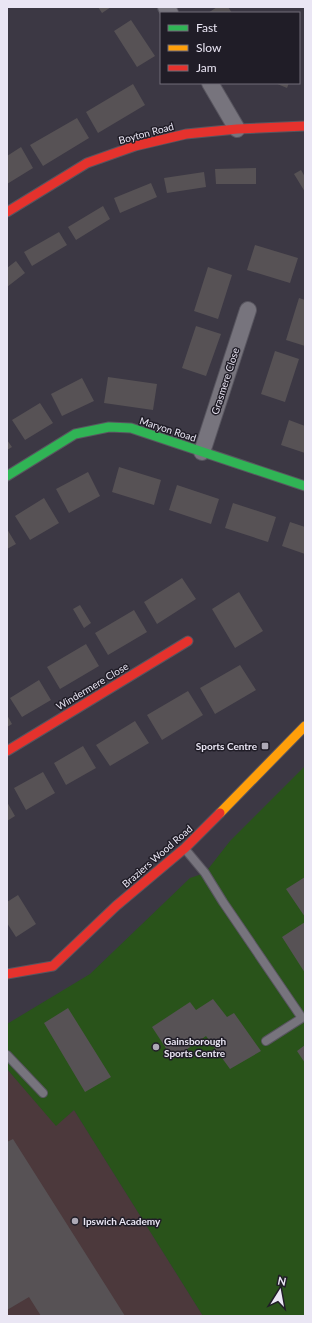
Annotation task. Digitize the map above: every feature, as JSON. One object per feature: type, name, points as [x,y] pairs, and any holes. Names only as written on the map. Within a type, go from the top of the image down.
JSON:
[{"type":"street","points":[[211,84],[237,129]]},
{"type":"street","name":"Boyton Road","points":[[7,212],[87,163],[135,146],[186,134],[237,129],[305,126]]},
{"type":"street","name":"Grasmere Close","points":[[202,452],[248,310]]},
{"type":"street","name":"Maryon Road","points":[[7,476],[75,434],[109,427],[131,428],[305,486]]},
{"type":"street","name":"Windermere Close","points":[[7,751],[188,641]]},
{"type":"street","name":"Braziers Wood Road","points":[[7,974],[53,966],[116,906],[185,848],[305,726]]},
{"type":"lane","points":[[185,848],[205,873],[302,1018],[266,1041]]},
{"type":"lane","points":[[7,1056],[43,1093]]},
{"type":"shaded area","name":"Ipswich Academy","points":[[7,1069],[56,1125],[74,1110],[203,1316],[7,1316]]},
{"type":"green space","name":"Gainsborough Sports Centre","points":[[305,766],[305,1316],[203,1316],[74,1110],[56,1126],[7,1069],[7,1024],[90,974],[190,878],[205,873],[230,841]]},
{"type":"building","points":[[98,7],[111,7],[102,13]]},
{"type":"building","points":[[217,7],[228,7],[231,12],[210,12]]},
{"type":"building","points":[[131,20],[155,56],[137,67],[114,31]]},
{"type":"building","points":[[133,84],[145,105],[98,133],[86,112]]},
{"type":"building","points":[[277,84],[289,84],[287,88]]},
{"type":"building","points":[[77,118],[89,138],[43,166],[30,145]]},
{"type":"building","points":[[21,147],[33,168],[7,184],[7,156]]},
{"type":"building","points":[[256,168],[256,184],[216,184],[215,169]]},
{"type":"building","points":[[301,170],[305,177],[305,192],[294,174]]},
{"type":"building","points":[[204,172],[206,187],[167,193],[164,178]]},
{"type":"building","points":[[151,183],[157,197],[120,213],[114,198]]},
{"type":"building","points":[[103,206],[110,219],[76,240],[68,227]]},
{"type":"building","points":[[59,232],[67,245],[32,266],[24,252]]},
{"type":"building","points":[[255,245],[298,258],[290,283],[247,270]]},
{"type":"building","points":[[16,261],[25,273],[7,287],[7,268]]},
{"type":"building","points":[[208,267],[232,275],[218,319],[194,311]]},
{"type":"building","points":[[299,298],[305,300],[305,346],[286,340]]},
{"type":"building","points":[[196,326],[221,334],[206,376],[182,368]]},
{"type":"building","points":[[275,351],[299,359],[285,402],[261,394]]},
{"type":"building","points":[[108,377],[157,384],[153,410],[104,403]]},
{"type":"building","points":[[82,378],[94,401],[62,416],[51,394]]},
{"type":"building","points":[[40,403],[53,423],[25,440],[12,420]]},
{"type":"building","points":[[289,420],[305,426],[305,453],[281,445]]},
{"type":"building","points":[[7,440],[12,447],[7,450]]},
{"type":"building","points":[[119,467],[161,480],[154,505],[112,492]]},
{"type":"building","points":[[88,472],[100,496],[69,513],[56,489]]},
{"type":"building","points":[[177,485],[219,499],[211,524],[169,510]]},
{"type":"building","points":[[44,498],[59,523],[30,540],[15,516]]},
{"type":"building","points":[[233,503],[276,517],[268,542],[225,528]]},
{"type":"building","points":[[290,522],[305,527],[305,554],[282,546]]},
{"type":"building","points":[[7,529],[16,544],[7,549]]},
{"type":"building","points":[[182,578],[196,599],[157,624],[144,602]]},
{"type":"building","points":[[239,592],[263,631],[235,648],[212,609]]},
{"type":"building","points":[[80,605],[91,623],[84,628],[73,609]]},
{"type":"building","points":[[134,610],[147,632],[108,655],[95,633]]},
{"type":"building","points":[[86,644],[99,666],[60,689],[47,667]]},
{"type":"building","points":[[240,665],[256,690],[215,714],[200,688]]},
{"type":"building","points":[[39,680],[51,700],[22,717],[10,698]]},
{"type":"building","points":[[188,691],[203,715],[162,740],[147,715]]},
{"type":"building","points":[[7,715],[12,724],[7,727]]},
{"type":"building","points":[[135,721],[149,743],[110,766],[96,745]]},
{"type":"building","points":[[83,746],[96,768],[66,785],[54,763]]},
{"type":"building","points":[[43,772],[55,793],[26,810],[14,788]]},
{"type":"building","points":[[7,802],[15,816],[7,821]]},
{"type":"building","points":[[305,877],[305,917],[286,889]]},
{"type":"building","points":[[18,895],[36,924],[16,937],[7,923],[7,902]]},
{"type":"building","points":[[305,922],[305,973],[282,937]]},
{"type":"building","points":[[213,999],[227,1017],[234,1013],[261,1051],[230,1069],[206,1036],[173,1059],[152,1027],[190,1002],[196,1010]]},
{"type":"building","points":[[68,1008],[111,1077],[85,1092],[44,1023]]},
{"type":"building","points":[[305,1045],[305,1063],[297,1051]]},
{"type":"building","points":[[13,1139],[125,1316],[41,1316],[29,1297],[7,1310],[7,1142]]},
{"type":"traffic: fast","points":[[7,476],[75,434],[109,427],[131,428],[305,486]]},
{"type":"traffic: slow","points":[[220,813],[305,726]]},
{"type":"traffic: jam","points":[[7,212],[87,163],[135,146],[186,134],[237,129],[305,126]]},
{"type":"traffic: jam","points":[[7,751],[188,641]]},
{"type":"traffic: jam","points":[[7,974],[53,966],[116,906],[185,848],[220,813]]},
{"type":"place","name":"Sports Centre","points":[[265,746]]},
{"type":"place","name":"Gainsborough Sports Centre","points":[[156,1047]]},
{"type":"place","name":"Ipswich Academy","points":[[75,1221]]}]
